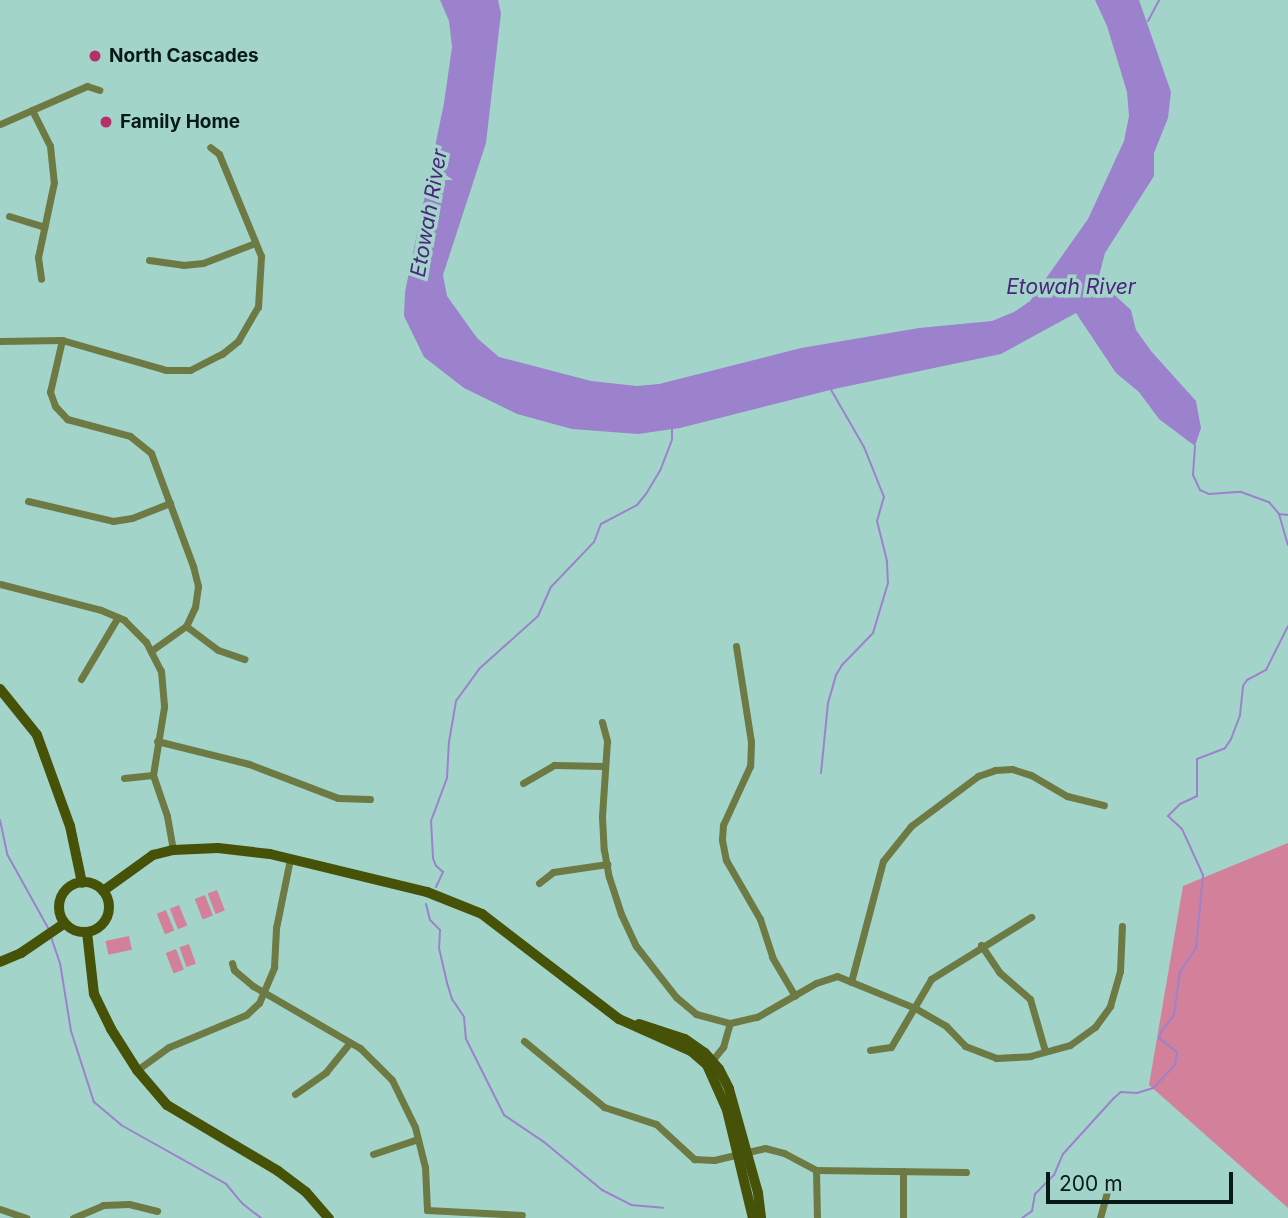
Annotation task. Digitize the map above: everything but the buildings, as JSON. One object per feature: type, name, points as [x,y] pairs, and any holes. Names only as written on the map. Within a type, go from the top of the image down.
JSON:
[{"type":"street","points":[[0,124],[87,86],[99,90]]},
{"type":"street","points":[[32,110],[50,146],[54,183],[38,257],[41,279]]},
{"type":"street","points":[[0,341],[62,340],[166,370],[190,370],[206,363],[238,341],[258,307],[261,256],[219,154],[210,147]]},
{"type":"street","points":[[9,216],[44,227]]},
{"type":"street","points":[[149,260],[183,265],[202,263],[255,243]]},
{"type":"street","points":[[62,340],[50,392],[55,406],[67,419],[130,436],[151,453],[198,586],[195,607],[186,626],[151,651]]},
{"type":"street","points":[[28,500],[113,521],[132,519],[170,503]]},
{"type":"street","points":[[0,584],[101,610],[118,617],[146,642],[161,671],[164,707],[153,775],[167,816],[173,849]]},
{"type":"street","points":[[80,679],[118,617]]},
{"type":"street","points":[[186,626],[218,650],[244,659]]},
{"type":"street","points":[[736,646],[751,742],[750,766],[723,825],[722,841],[726,860],[760,919],[772,957],[795,996]]},
{"type":"street","points":[[0,689],[37,735],[70,826],[82,883]]},
{"type":"street","points":[[602,722],[607,741],[602,817],[607,864],[621,914],[636,946],[676,997],[696,1014],[730,1023],[757,1017],[837,976],[915,1008],[946,1026],[965,1046],[996,1058],[1045,1051],[1070,1045],[1095,1027],[1110,1006],[1120,971],[1122,926]]},
{"type":"street","points":[[157,741],[249,764],[338,799],[369,799]]},
{"type":"street","points":[[523,783],[554,765],[605,766]]},
{"type":"street","points":[[851,982],[883,861],[911,826],[978,776],[995,770],[1012,769],[1031,775],[1068,796],[1104,805]]},
{"type":"street","points":[[124,778],[153,775]]},
{"type":"street","points":[[103,891],[153,855],[173,849],[218,848],[290,859],[427,892],[482,914],[619,1019],[685,1039],[709,1063],[729,1089],[753,1218]]},
{"type":"street","points":[[137,1070],[169,1047],[246,1015],[265,993],[274,967],[276,928],[290,859]]},
{"type":"street","points":[[539,883],[553,872],[607,864]]},
{"type":"street","points":[[82,883],[97,886],[103,891],[109,905],[106,920],[87,932],[78,932],[65,923],[61,916],[60,901],[68,888],[82,883]]},
{"type":"street","points":[[870,1051],[891,1046],[931,979],[981,945],[1031,917]]},
{"type":"street","points":[[0,962],[21,953],[65,923]]},
{"type":"street","points":[[87,932],[94,994],[111,1029],[137,1070],[167,1105],[278,1171],[306,1192],[329,1218]]},
{"type":"street","points":[[981,945],[999,972],[1030,999],[1045,1051]]},
{"type":"street","points":[[232,963],[234,970],[265,993],[351,1042],[391,1080],[418,1139],[425,1167],[427,1210],[522,1215]]},
{"type":"street","points":[[709,1063],[723,1046],[730,1023]]},
{"type":"street","points":[[524,1041],[604,1107],[656,1124],[694,1159],[714,1160],[765,1148],[784,1153],[816,1170],[966,1172]]},
{"type":"street","points":[[295,1094],[326,1072],[351,1042]]},
{"type":"street","points":[[373,1154],[418,1139]]},
{"type":"street","points":[[743,1154],[761,1218]]},
{"type":"street","points":[[816,1170],[817,1218]]},
{"type":"street","points":[[903,1171],[903,1218]]},
{"type":"street","points":[[1100,1218],[1107,1192]]},
{"type":"street","points":[[73,1218],[103,1205],[129,1204],[157,1211]]},
{"type":"street","points":[[0,1209],[26,1218]]},
{"type":"shaded area","points":[[1288,843],[1288,1208],[1149,1085],[1183,886]]},
{"type":"shaded area","points":[[217,890],[225,911],[216,914],[208,894]]},
{"type":"shaded area","points":[[205,895],[213,916],[203,919],[195,899]]},
{"type":"shaded area","points":[[179,905],[187,925],[178,929],[170,909]]},
{"type":"shaded area","points":[[166,910],[174,930],[165,934],[157,914]]},
{"type":"shaded area","points":[[129,936],[132,950],[108,955],[106,941]]},
{"type":"shaded area","points":[[189,944],[196,964],[186,967],[180,947]]},
{"type":"shaded area","points":[[176,949],[184,970],[174,973],[166,953]]},
{"type":"water","name":"Etowah River","points":[[440,0],[498,0],[501,13],[486,143],[443,275],[447,296],[477,338],[499,357],[591,381],[637,386],[659,384],[801,348],[919,328],[992,321],[1014,312],[1030,301],[1088,219],[1124,141],[1129,116],[1127,92],[1107,26],[1095,0],[1139,0],[1171,92],[1168,118],[1154,153],[1154,176],[1105,253],[1098,280],[1131,310],[1136,330],[1151,351],[1196,401],[1201,428],[1195,446],[1159,419],[1139,392],[1116,373],[1076,313],[1001,354],[834,389],[680,428],[638,434],[572,429],[517,414],[464,388],[424,357],[404,316],[405,292],[444,103],[452,47],[449,21]]},
{"type":"waterway","points":[[1148,21],[1159,0]]},
{"type":"waterway","points":[[821,773],[828,703],[836,675],[842,665],[873,633],[888,583],[887,561],[877,521],[884,497],[864,447],[830,388]]},
{"type":"waterway","points":[[436,887],[443,872],[436,866],[433,858],[431,821],[447,778],[449,742],[456,701],[479,669],[538,616],[551,587],[594,542],[601,524],[637,505],[646,494],[660,471],[672,439],[672,428]]},
{"type":"waterway","points":[[1195,446],[1193,475],[1200,490],[1209,494],[1241,492],[1269,502],[1279,514],[1288,545]]},
{"type":"waterway","points":[[1279,514],[1288,515]]},
{"type":"waterway","points":[[1022,1218],[1032,1211],[1035,1194],[1054,1175],[1063,1154],[1114,1098],[1121,1092],[1137,1093],[1153,1088],[1175,1065],[1177,1052],[1159,1038],[1174,1015],[1180,972],[1196,948],[1203,875],[1182,829],[1168,816],[1180,804],[1197,796],[1197,759],[1225,748],[1240,715],[1243,686],[1247,680],[1266,670],[1288,626]]},
{"type":"waterway","points":[[0,820],[7,854],[48,928]]},
{"type":"waterway","points":[[426,904],[430,920],[440,930],[439,948],[448,986],[452,999],[464,1017],[466,1039],[504,1115],[544,1142],[602,1190],[631,1205],[663,1208]]},
{"type":"waterway","points":[[51,937],[60,963],[71,1031],[94,1102],[121,1125],[226,1184],[243,1204],[261,1218]]},
{"type":"place","name":"North Cascades","points":[[95,56]]},
{"type":"place","name":"Family Home","points":[[106,122]]}]
